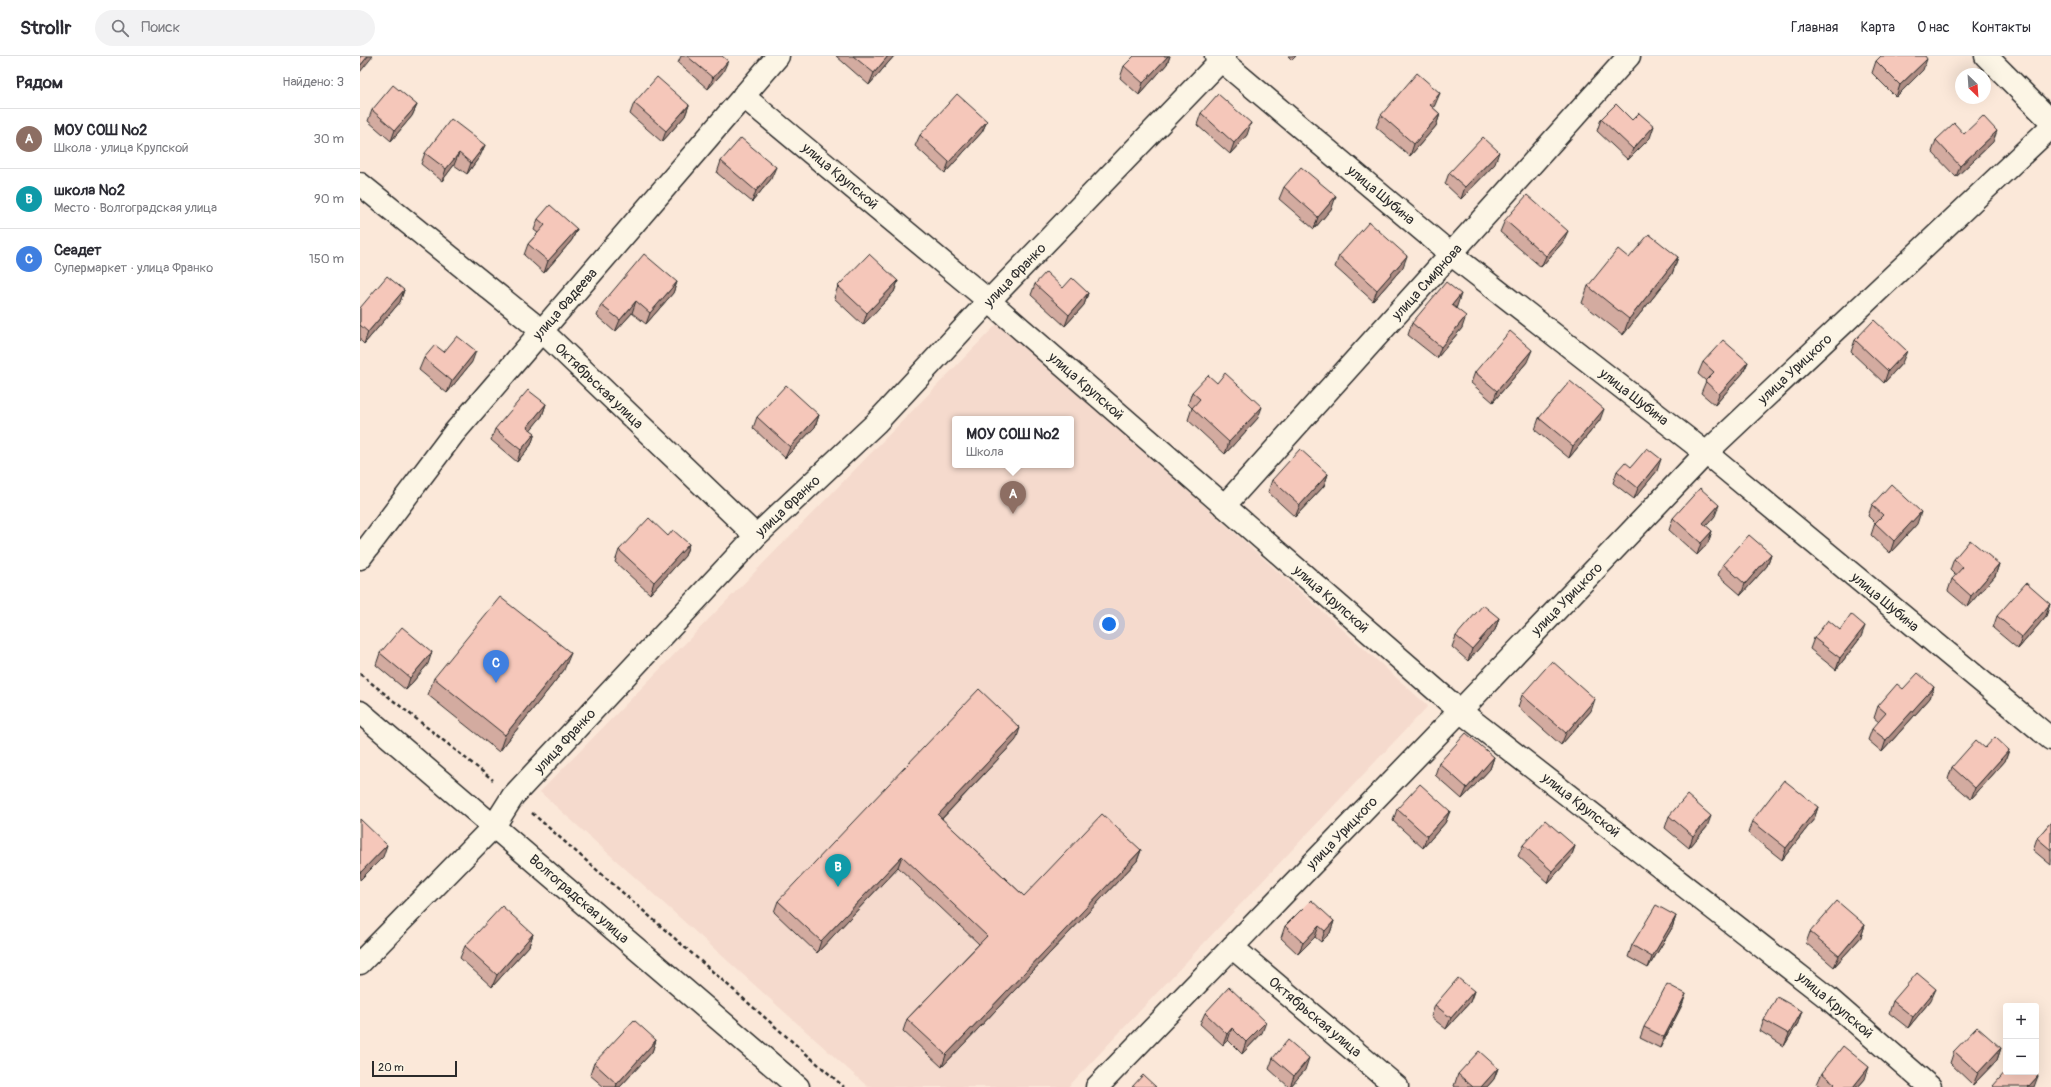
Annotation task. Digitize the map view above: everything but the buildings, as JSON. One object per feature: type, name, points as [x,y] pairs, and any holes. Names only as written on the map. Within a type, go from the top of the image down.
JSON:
[{"type":"street","name":"улица Фадеева","points":[[360,558],[454,433],[778,56]]},
{"type":"street","name":"улица Смирнова","points":[[1224,506],[1452,255],[1552,139],[1629,56]]},
{"type":"street","points":[[1986,56],[2051,121]]},
{"type":"street","name":"улица Шубина","points":[[1221,57],[1452,255],[1706,453],[2051,739]]},
{"type":"street","name":"улица Франко","points":[[360,963],[494,826],[513,796],[756,536],[876,423],[989,301],[1221,57]]},
{"type":"street","name":"улица Крупской","points":[[743,96],[989,301],[1460,711],[1828,998],[1930,1087]]},
{"type":"street","name":"улица Урицкого","points":[[1097,1087],[1460,711],[1706,453],[2051,127]]},
{"type":"street","name":"Октябрьская улица","points":[[360,184],[542,331],[756,536]]},
{"type":"street","name":"Волгоградская улица","points":[[360,712],[798,1087]]},
{"type":"street","name":"Октябрьская улица","points":[[1232,947],[1397,1087]]},
{"type":"path","points":[[360,674],[513,796],[844,1087]]},
{"type":"shaded area","points":[[999,322],[1428,706],[1068,1087],[868,1087],[540,792]]},
{"type":"place","name":"МОУ СОШ №2","points":[[1013,514]]},
{"type":"place","name":"Сеадет","points":[[496,683]]},
{"type":"place","name":"школа №2","points":[[838,887]]}]
